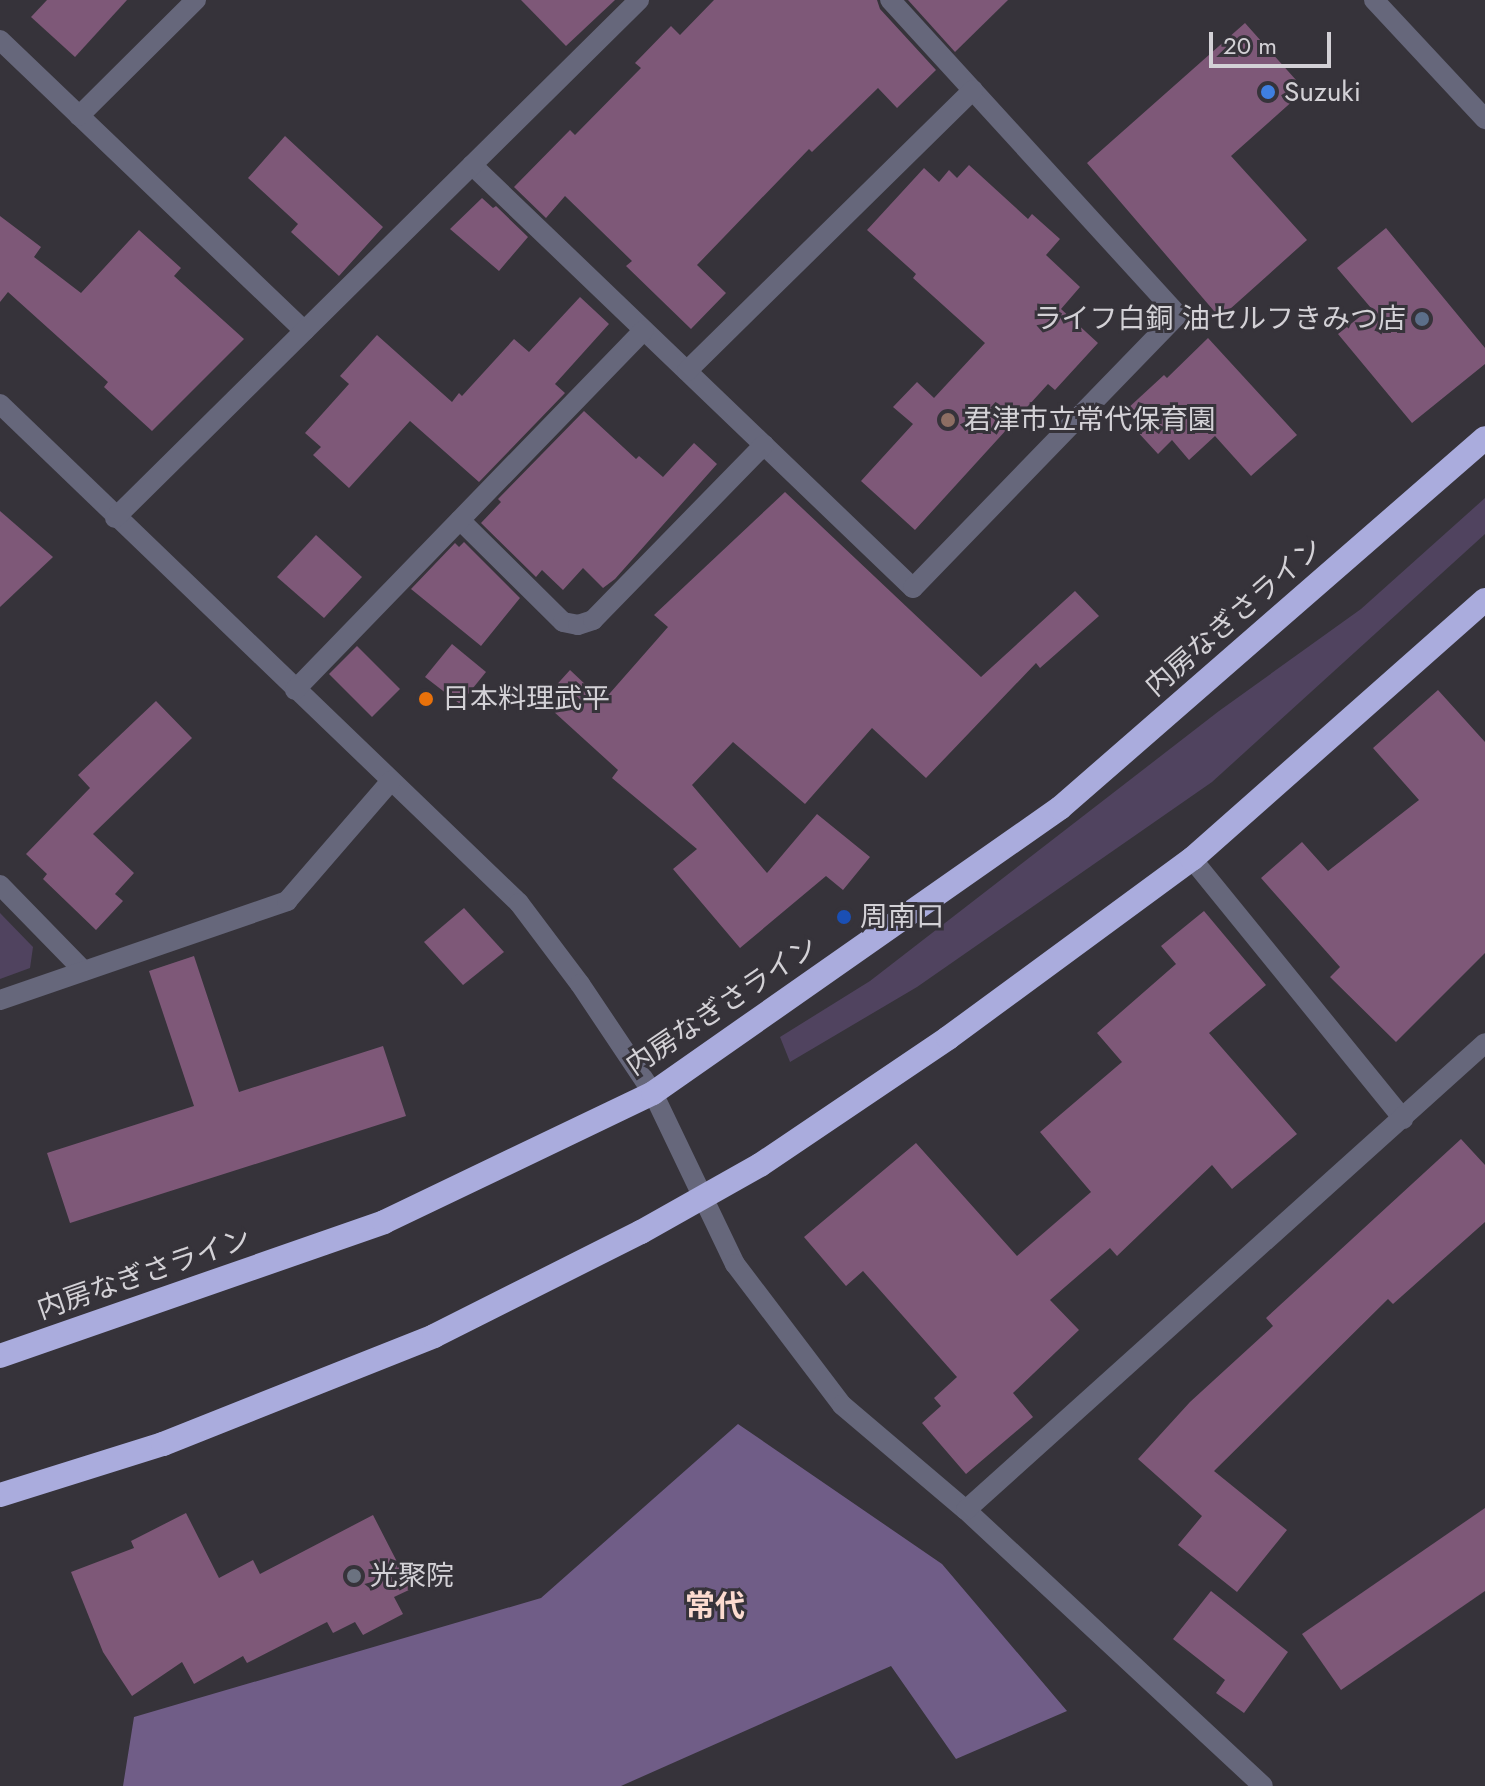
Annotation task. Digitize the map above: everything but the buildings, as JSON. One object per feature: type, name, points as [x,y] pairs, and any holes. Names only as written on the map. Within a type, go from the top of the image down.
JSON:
[{"type":"highway","name":"内房なぎさライン","points":[[0,1356],[384,1222],[653,1093],[1060,808],[1485,438]]},
{"type":"highway","points":[[0,1495],[163,1444],[434,1336],[760,1165],[948,1038],[1192,859],[1485,600]]},
{"type":"street","points":[[79,116],[196,0]]},
{"type":"street","points":[[115,518],[639,0]]},
{"type":"street","points":[[472,165],[913,588],[1178,315],[890,0]]},
{"type":"street","points":[[1374,0],[1485,119]]},
{"type":"street","points":[[0,40],[304,331]]},
{"type":"street","points":[[687,371],[973,90]]},
{"type":"street","points":[[295,690],[644,330]]},
{"type":"street","points":[[0,404],[115,518],[519,903],[580,984],[653,1093],[735,1264],[842,1405],[966,1510],[1263,1786]]},
{"type":"street","points":[[460,520],[563,622],[578,625],[593,620],[764,445]]},
{"type":"street","points":[[0,1000],[287,901],[391,781]]},
{"type":"street","points":[[1192,859],[1403,1119]]},
{"type":"street","points":[[0,885],[84,971]]},
{"type":"street","points":[[966,1510],[1485,1043]]},
{"type":"shaded area","points":[[1485,498],[1485,534],[1212,782],[917,987],[790,1062],[780,1037],[870,981],[1219,711],[1361,609]]},
{"type":"shaded area","points":[[0,913],[33,947],[30,968],[0,979]]},
{"type":"shaded area","points":[[738,1424],[942,1564],[1067,1711],[956,1759],[891,1666],[621,1786],[123,1786],[134,1717],[541,1598]]},
{"type":"place","name":"Suzuki","points":[[1268,92]]},
{"type":"place","name":"ライフ白銅 油セルフきみつ店","points":[[1422,319]]},
{"type":"place","name":"君津市立常代保育園","points":[[948,420]]},
{"type":"place","name":"日本料理武平","points":[[426,699]]},
{"type":"place","name":"周南口","points":[[844,917]]},
{"type":"place","name":"光聚院","points":[[354,1576]]},
{"type":"district","name":"常代","points":[[715,1606]]}]
